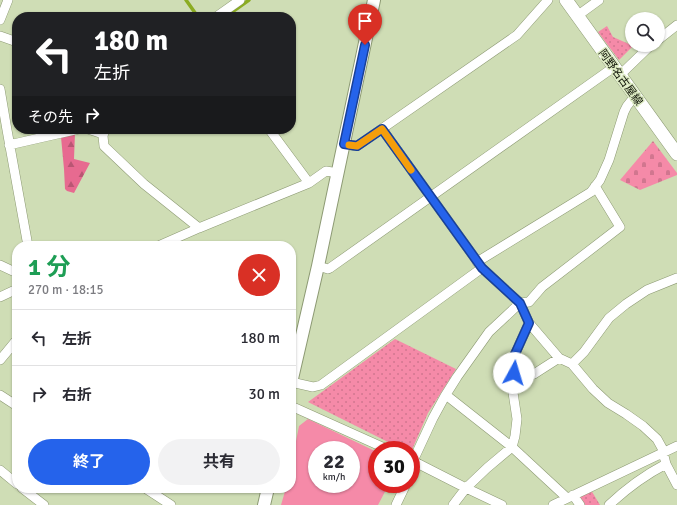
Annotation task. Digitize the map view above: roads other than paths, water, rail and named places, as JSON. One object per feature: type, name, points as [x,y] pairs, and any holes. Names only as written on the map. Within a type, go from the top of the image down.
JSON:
[{"type":"main road","name":"阿野名古屋線","points":[[566,0],[677,154]]},
{"type":"street","points":[[0,20],[8,0]]},
{"type":"street","points":[[223,12],[240,0]]},
{"type":"street","points":[[296,361],[338,174],[374,0]]},
{"type":"street","points":[[344,144],[357,146],[517,35],[548,0]]},
{"type":"street","points":[[577,16],[599,0]]},
{"type":"street","points":[[665,34],[677,25]]},
{"type":"street","points":[[0,36],[12,40]]},
{"type":"street","points":[[318,266],[328,269],[330,268],[431,197],[617,71],[642,52]]},
{"type":"street","points":[[0,89],[3,122],[10,145],[27,241]]},
{"type":"street","points":[[296,384],[313,387],[321,385],[479,265],[591,192],[600,180],[609,160],[624,112],[635,96]]},
{"type":"street","points":[[382,129],[479,265],[520,303],[529,323],[559,358],[572,364],[608,404],[644,426],[657,439],[662,448],[662,454],[666,464],[677,485]]},
{"type":"street","points":[[10,145],[54,134]]},
{"type":"street","points":[[104,134],[104,146],[115,158],[144,184],[199,228]]},
{"type":"street","points":[[273,134],[309,183]]},
{"type":"street","points":[[169,241],[309,183],[326,171],[338,174]]},
{"type":"street","points":[[420,446],[446,395],[489,332],[520,303],[530,302],[542,287],[620,227],[595,186]]},
{"type":"street","points":[[0,265],[12,271]]},
{"type":"street","points":[[572,364],[584,352],[609,318],[626,304],[647,290],[677,278]]},
{"type":"street","points":[[0,297],[12,291]]},
{"type":"street","points":[[516,382],[511,363],[529,323]]},
{"type":"street","points":[[0,360],[12,346]]},
{"type":"street","points":[[454,505],[466,488],[486,468],[512,447],[517,418],[512,386],[516,382],[534,374],[559,358]]},
{"type":"street","points":[[0,395],[12,403]]},
{"type":"street","points":[[446,395],[512,447],[580,505]]},
{"type":"street","points":[[296,408],[369,441]]},
{"type":"street","points":[[553,505],[677,446]]},
{"type":"street","points":[[609,505],[647,474],[666,464]]},
{"type":"street","points":[[420,465],[502,505]]},
{"type":"street","points":[[0,470],[12,480]]},
{"type":"street","points":[[28,493],[44,505]]},
{"type":"street","points":[[153,493],[171,505]]},
{"type":"street","points":[[264,505],[267,493]]},
{"type":"street","points":[[396,505],[402,493]]},
{"type":"waterway","points":[[186,0],[194,12]]},
{"type":"waterway","points":[[232,12],[249,0]]}]
